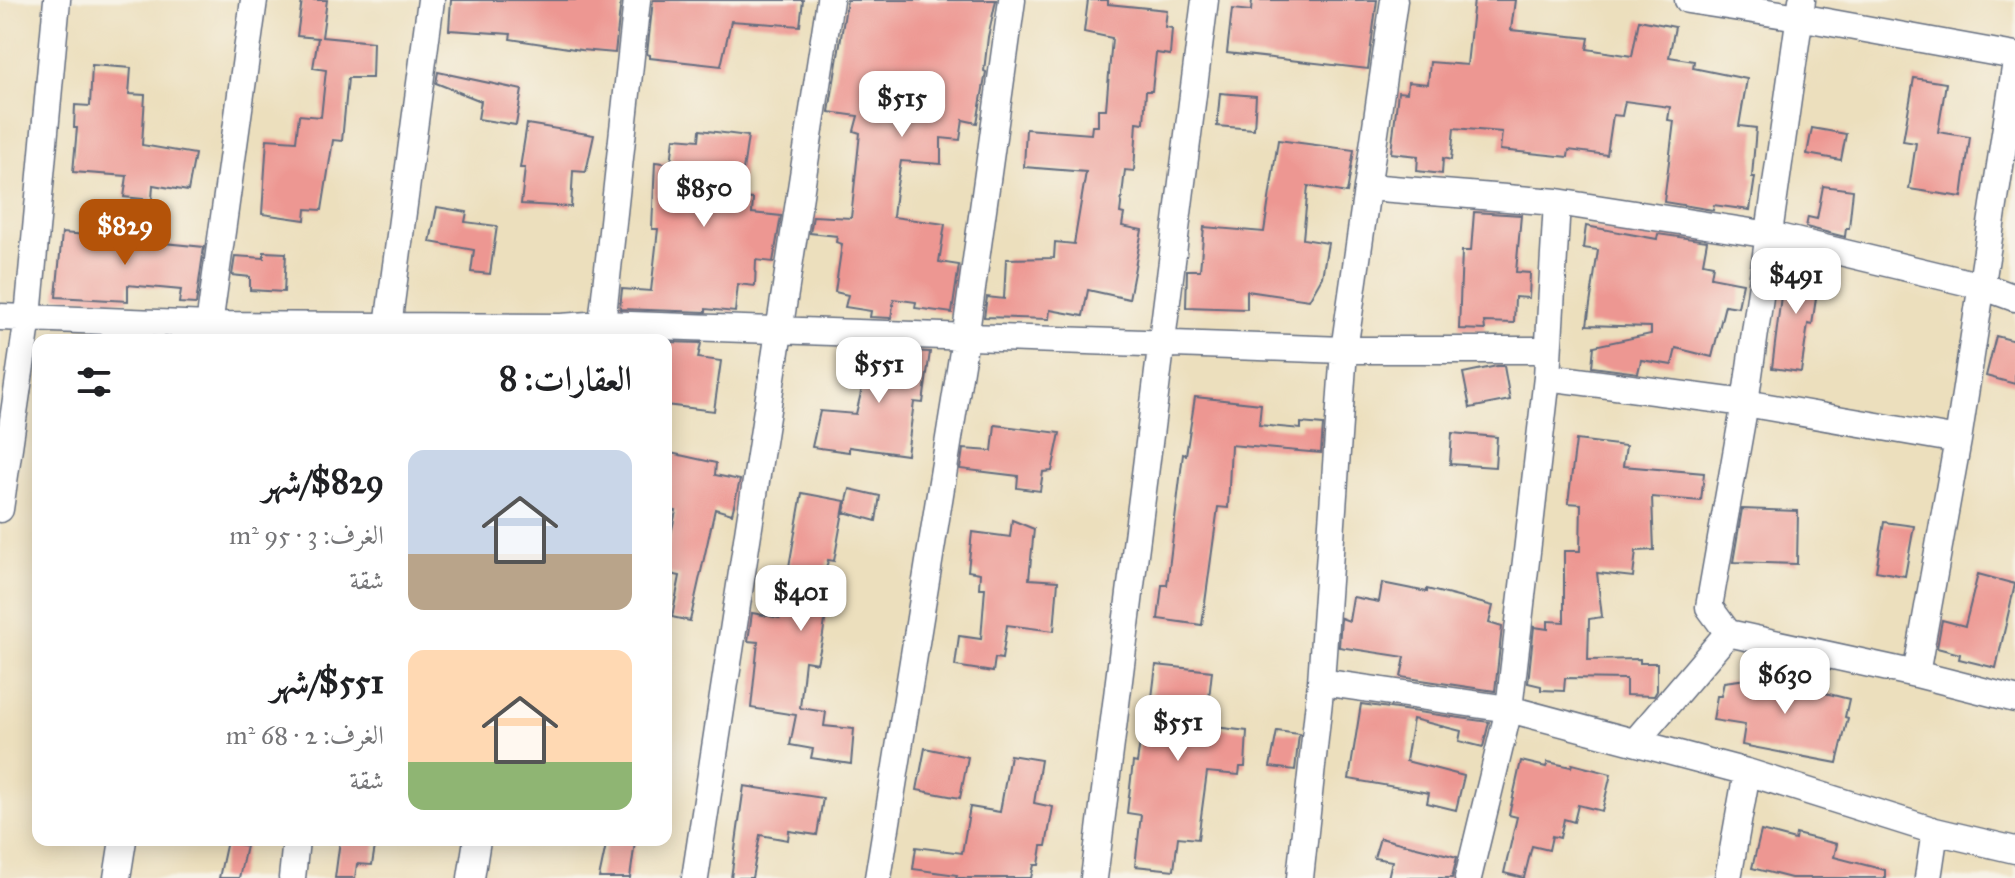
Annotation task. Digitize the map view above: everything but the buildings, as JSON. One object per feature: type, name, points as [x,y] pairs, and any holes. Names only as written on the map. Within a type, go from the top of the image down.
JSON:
[{"type":"street","points":[[0,509],[28,317],[57,0]]},
{"type":"street","points":[[209,332],[254,0]]},
{"type":"street","points":[[388,326],[431,0]]},
{"type":"street","points":[[602,324],[637,0]]},
{"type":"street","points":[[695,878],[830,0]]},
{"type":"street","points":[[878,878],[965,339],[1012,0]]},
{"type":"street","points":[[1094,878],[1205,0]]},
{"type":"street","points":[[1300,878],[1321,682],[1344,350],[1394,0]]},
{"type":"street","points":[[1688,0],[1800,8],[2015,56]]},
{"type":"street","points":[[1800,8],[1745,403],[1709,607],[1728,633],[2015,699]]},
{"type":"street","points":[[1916,674],[1958,440],[2015,68]]},
{"type":"street","points":[[1367,187],[1557,202],[1770,235],[1982,286],[2015,298]]},
{"type":"street","points":[[1468,878],[1509,709],[1547,377],[1557,202]]},
{"type":"street","points":[[0,317],[209,332],[355,332],[388,326],[560,333],[602,324],[1344,350],[1547,350]]},
{"type":"street","points":[[1547,377],[1745,403],[1958,440]]},
{"type":"street","points":[[1635,742],[1728,633]]},
{"type":"street","points":[[1321,682],[1509,709],[1747,772],[1935,831],[2015,850]]},
{"type":"street","points":[[1728,878],[1747,772]]},
{"type":"street","points":[[1928,878],[1935,831]]},
{"type":"street","points":[[117,878],[122,846]]},
{"type":"street","points":[[292,878],[295,846]]},
{"type":"street","points":[[471,878],[476,846]]}]
